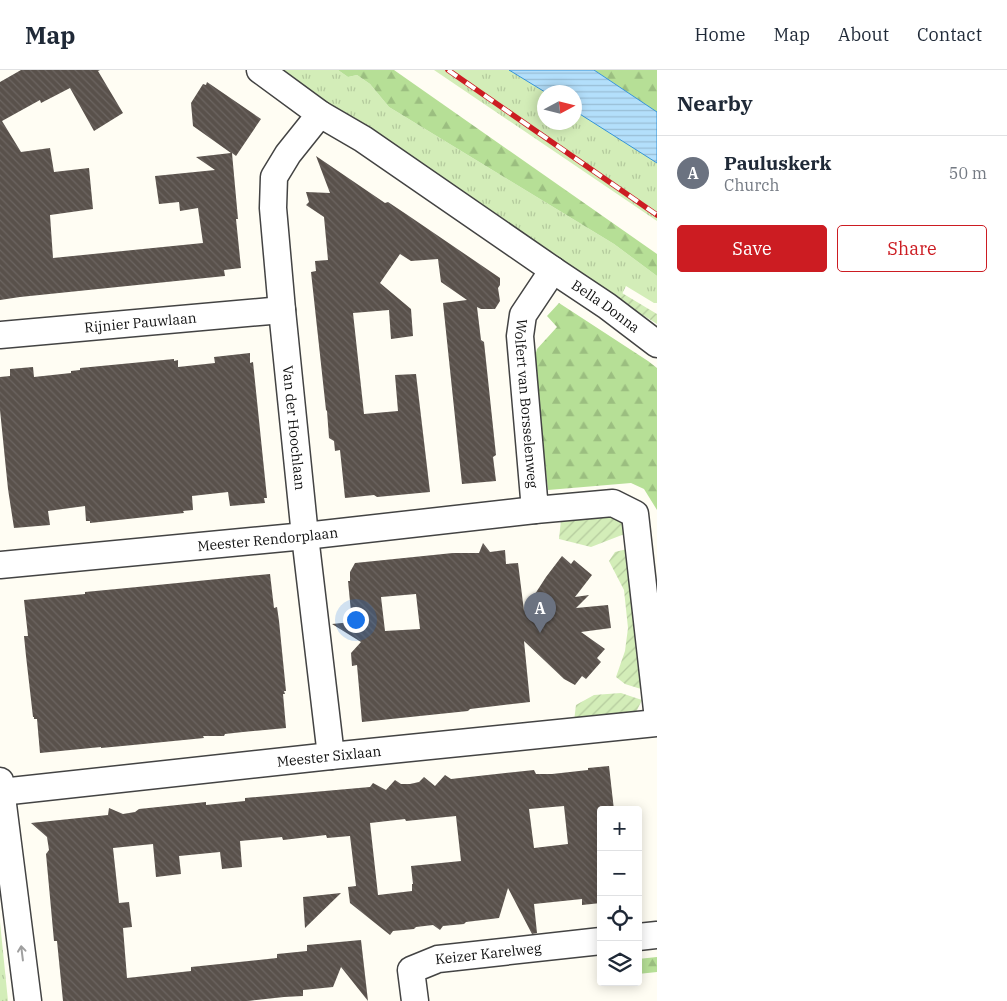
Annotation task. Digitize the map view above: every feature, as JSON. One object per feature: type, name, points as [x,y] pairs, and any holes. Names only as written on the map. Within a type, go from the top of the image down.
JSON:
[{"type":"street","points":[[260,70],[320,114],[363,139],[553,270]]},
{"type":"street","name":"Van der Hoochlaan","points":[[320,114],[288,154],[274,177],[273,208],[282,310],[331,756]]},
{"type":"street","name":"Bella Donna","points":[[553,270],[607,306],[657,344]]},
{"type":"street","name":"Wolfert van Borsselenweg","points":[[535,510],[520,336],[523,315],[553,270]]},
{"type":"street","name":"Rijnier Pauwlaan","points":[[0,335],[282,310]]},
{"type":"street","points":[[535,510],[613,503],[635,514],[657,710]]},
{"type":"street","name":"Meester Rendorplaan","points":[[0,565],[306,536],[535,510]]},
{"type":"street","name":"Meester Sixlaan","points":[[1,786],[331,756],[657,723]]},
{"type":"street","points":[[1,786],[28,1001]]},
{"type":"street","points":[[642,937],[657,935]]},
{"type":"street","name":"Keizer Karelweg","points":[[415,1001],[410,970],[438,959],[597,942]]},
{"type":"green space","points":[[279,70],[338,70],[348,77],[357,75],[370,84],[389,107],[614,244],[657,276],[657,303],[626,286],[619,300]]},
{"type":"green space","points":[[338,70],[394,70],[657,254],[657,276],[614,244],[389,107],[370,84],[357,75],[348,77]]},
{"type":"green space","points":[[434,70],[509,70],[537,87],[537,130],[582,130],[582,116],[584,117],[657,70],[657,221]]},
{"type":"green space","points":[[594,70],[657,70],[657,112]]},
{"type":"green space","points":[[622,293],[657,314],[657,324],[619,300]]},
{"type":"green space","points":[[559,303],[657,368],[657,510],[644,489],[631,483],[548,490],[534,360],[537,349],[557,327],[547,316]]},
{"type":"green space","points":[[615,517],[629,522],[627,533],[591,547],[559,539],[561,520]]},
{"type":"green space","points":[[627,549],[641,689],[625,684],[616,677],[625,651],[628,628],[624,590],[609,561],[615,552]]},
{"type":"green space","points":[[621,693],[642,700],[636,712],[574,721],[576,705],[594,695]]},
{"type":"green space","points":[[0,922],[8,1001],[0,1001]]},
{"type":"green space","points":[[657,957],[657,972],[642,974],[642,959]]},
{"type":"water","points":[[509,70],[594,70],[657,112],[657,163],[582,115],[582,85],[537,85],[537,87]]},
{"type":"building","points":[[21,70],[100,70],[98,71],[123,113],[94,131],[70,88],[41,103],[40,100],[2,121],[21,152],[50,148],[54,172],[89,168],[93,209],[50,215],[53,258],[203,243],[198,208],[180,211],[179,202],[159,204],[155,176],[215,170],[196,157],[231,153],[193,126],[191,103],[203,84],[206,85],[207,82],[261,119],[236,156],[232,153],[241,268],[224,270],[225,276],[0,300],[0,82]]},
{"type":"building","points":[[316,156],[500,278],[498,288],[500,301],[495,309],[481,309],[477,307],[481,340],[484,342],[496,455],[493,457],[496,481],[462,484],[443,303],[467,300],[441,282],[438,259],[411,261],[400,254],[380,283],[411,309],[413,336],[391,339],[389,310],[353,313],[364,414],[398,411],[395,375],[416,374],[430,492],[345,498],[340,450],[335,451],[334,441],[329,438],[311,272],[316,271],[315,261],[328,260],[324,217],[306,205],[309,202],[306,192],[330,193]]},
{"type":"building","points":[[250,353],[250,363],[253,362],[267,498],[264,498],[265,503],[230,506],[228,492],[192,496],[193,510],[183,511],[184,513],[90,523],[90,521],[86,521],[85,506],[48,511],[50,525],[14,528],[0,410],[0,377],[10,376],[10,369],[33,367],[34,377],[71,373],[71,371],[80,370],[80,368],[174,359],[174,361],[178,360],[178,367],[215,363],[214,357]]},
{"type":"building","points":[[483,543],[490,552],[505,550],[506,564],[518,563],[524,611],[562,556],[571,564],[574,560],[592,575],[575,597],[589,595],[576,608],[608,605],[611,628],[581,632],[605,649],[597,658],[601,662],[586,679],[582,676],[575,685],[564,679],[524,641],[530,702],[470,709],[468,711],[362,722],[357,665],[352,666],[351,653],[361,642],[332,624],[352,622],[348,581],[350,581],[350,572],[355,563],[453,553],[479,553]],"holes":[[[416,594],[420,629],[385,631],[381,597]]]},
{"type":"building","points":[[270,574],[274,608],[277,607],[279,621],[286,691],[283,694],[286,728],[225,734],[224,736],[203,736],[204,738],[40,753],[37,719],[33,717],[26,656],[24,636],[28,636],[24,600],[85,594],[85,592]]},
{"type":"building","points":[[609,766],[614,806],[597,806],[597,903],[582,905],[582,899],[534,904],[537,933],[532,934],[508,888],[499,918],[443,926],[440,930],[433,925],[416,927],[414,929],[393,931],[390,935],[350,903],[348,887],[356,886],[350,836],[327,838],[326,835],[283,840],[282,837],[240,841],[242,867],[222,869],[220,852],[179,856],[181,874],[156,877],[153,844],[113,848],[119,903],[129,902],[132,927],[123,928],[127,978],[191,971],[191,967],[277,958],[277,954],[307,951],[307,945],[361,940],[368,1001],[341,967],[333,987],[303,990],[303,996],[248,1001],[63,1001],[57,941],[54,941],[46,854],[49,850],[47,837],[31,823],[108,815],[109,808],[123,814],[135,812],[139,809],[206,802],[206,805],[245,801],[245,798],[370,787],[373,783],[386,790],[395,780],[401,784],[410,784],[419,782],[424,777],[435,786],[445,775],[451,779],[534,770],[536,774],[552,774],[588,770],[588,768]],"holes":[[[564,806],[568,844],[534,848],[529,809]],[[456,816],[461,861],[411,866],[412,891],[378,895],[370,823]]]},
{"type":"building","points":[[341,893],[305,928],[303,897]]},
{"type":"railway","points":[[448,70],[657,215]]},
{"type":"place","name":"Pauluskerk","points":[[540,633]]}]
